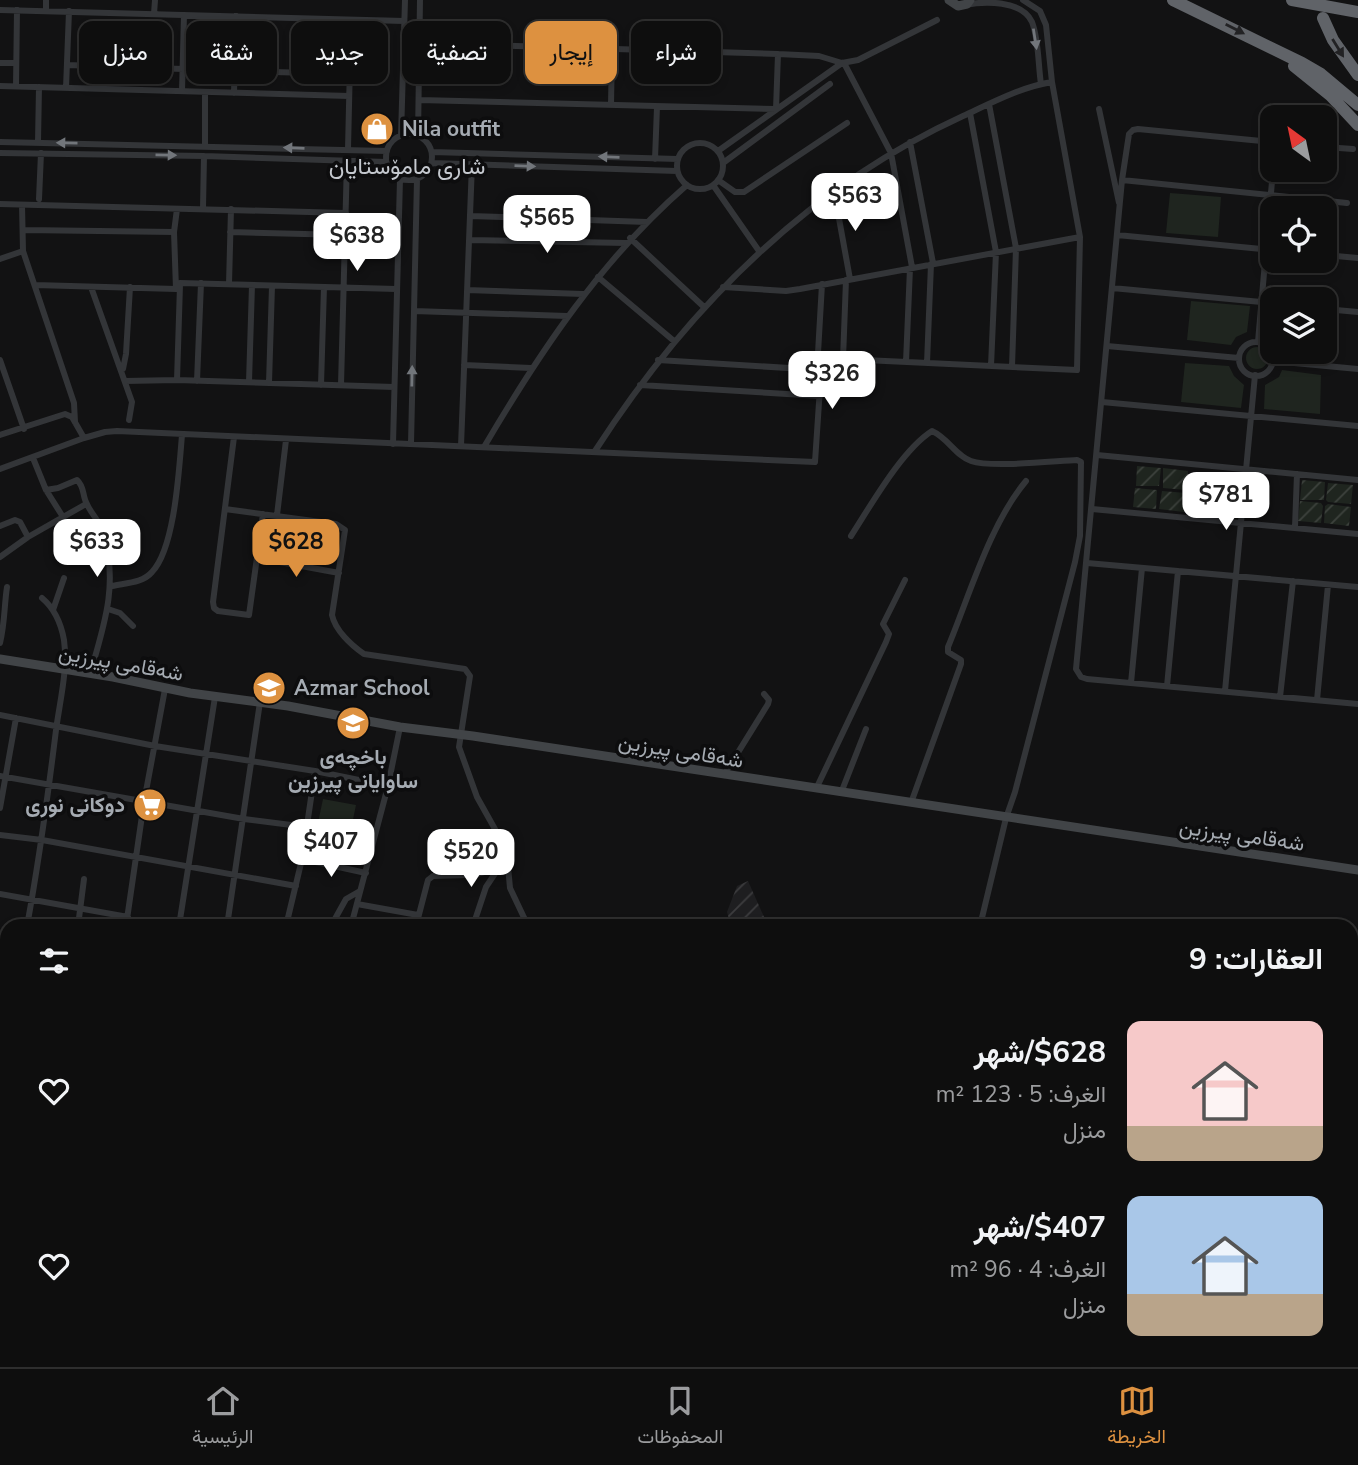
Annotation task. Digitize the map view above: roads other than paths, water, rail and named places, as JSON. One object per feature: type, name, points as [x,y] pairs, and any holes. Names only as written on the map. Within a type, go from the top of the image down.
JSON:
[{"type":"highway","points":[[1173,0],[1321,75],[1358,104]]},
{"type":"highway","points":[[1292,0],[1358,12]]},
{"type":"highway","points":[[1324,18],[1333,40],[1358,75]]},
{"type":"highway","points":[[1272,48],[1330,95],[1358,125]]},
{"type":"street","points":[[46,0],[46,10]]},
{"type":"street","points":[[154,14],[155,0]]},
{"type":"street","points":[[0,9],[404,21],[405,0]]},
{"type":"street","points":[[420,0],[420,21]]},
{"type":"street","points":[[938,0],[999,4],[1016,9],[1027,16],[1033,29],[1041,84]]},
{"type":"street","points":[[822,358],[1077,370],[1080,237],[1052,82],[1044,17],[1035,6],[1023,0]]},
{"type":"street","points":[[16,86],[18,10]]},
{"type":"street","points":[[66,88],[69,11]]},
{"type":"street","points":[[182,91],[184,15]]},
{"type":"street","points":[[236,16],[236,21]]},
{"type":"street","points":[[718,151],[843,63],[858,60],[937,20]]},
{"type":"street","points":[[617,49],[819,56],[843,63],[891,153],[911,268],[906,362]]},
{"type":"street","points":[[776,109],[778,54]]},
{"type":"street","points":[[0,63],[16,63]]},
{"type":"street","points":[[67,65],[183,69]]},
{"type":"street","points":[[596,451],[658,360],[704,307],[759,251],[834,191],[910,142],[989,104],[1052,82]]},
{"type":"street","points":[[234,84],[234,93]]},
{"type":"street","points":[[348,149],[350,84]]},
{"type":"street","points":[[401,136],[402,84]]},
{"type":"street","points":[[418,136],[420,84]]},
{"type":"street","points":[[611,84],[611,105]]},
{"type":"street","points":[[723,163],[718,151],[708,144],[694,143],[684,149],[678,159],[677,171],[687,185],[699,189],[716,182],[723,163],[830,84]]},
{"type":"street","points":[[0,86],[349,96]]},
{"type":"street","points":[[38,142],[39,87]]},
{"type":"street","points":[[205,92],[205,145]]},
{"type":"street","points":[[419,100],[776,109]]},
{"type":"street","points":[[989,104],[1016,248],[1012,367]]},
{"type":"street","points":[[655,159],[657,107]]},
{"type":"street","points":[[1099,109],[1120,204],[1119,211]]},
{"type":"street","points":[[970,113],[996,252],[991,366]]},
{"type":"street","points":[[716,182],[735,192],[744,192],[847,123]]},
{"type":"street","points":[[1260,141],[1135,129],[1129,134],[1122,180],[1076,669],[1081,677],[1087,678],[1358,704]]},
{"type":"street","points":[[401,136],[418,136],[428,144],[432,152],[432,163],[425,174],[417,179],[400,179],[390,171],[386,162],[387,150],[392,142],[401,136]]},
{"type":"street","points":[[0,142],[387,150]]},
{"type":"street","points":[[910,142],[932,264],[927,363]]},
{"type":"street","points":[[227,157],[228,146]]},
{"type":"street","points":[[1337,148],[1353,149]]},
{"type":"street","points":[[432,152],[678,159]]},
{"type":"street","points":[[0,153],[386,162]]},
{"type":"street","points":[[39,199],[41,153]]},
{"type":"street","points":[[202,208],[204,156]]},
{"type":"street","points":[[341,385],[347,160]]},
{"type":"street","points":[[432,163],[677,171]]},
{"type":"street","points":[[461,446],[472,164]]},
{"type":"street","points":[[393,444],[400,179]]},
{"type":"street","points":[[411,444],[417,179]]},
{"type":"street","points":[[1122,180],[1271,196],[1272,182]]},
{"type":"street","points":[[716,182],[759,251]]},
{"type":"street","points":[[484,447],[531,368],[583,294],[628,241],[687,185]]},
{"type":"street","points":[[834,191],[848,280],[843,359]]},
{"type":"street","points":[[1337,202],[1347,203]]},
{"type":"street","points":[[0,204],[346,213]]},
{"type":"street","points":[[22,205],[23,251],[74,403],[75,422]]},
{"type":"street","points":[[177,208],[174,232],[178,286],[177,380]]},
{"type":"street","points":[[229,284],[231,209]]},
{"type":"street","points":[[470,216],[647,222]]},
{"type":"street","points":[[23,230],[174,232]]},
{"type":"street","points":[[230,232],[345,235]]},
{"type":"street","points":[[1117,236],[1260,249]]},
{"type":"street","points":[[723,287],[786,290],[822,285],[1080,237]]},
{"type":"street","points":[[469,240],[628,241],[704,307]]},
{"type":"street","points":[[0,259],[23,251]]},
{"type":"street","points":[[1337,256],[1358,258]]},
{"type":"street","points":[[598,277],[674,341]]},
{"type":"street","points":[[35,285],[130,287],[201,283],[397,289]]},
{"type":"street","points":[[197,381],[201,283]]},
{"type":"street","points":[[249,382],[252,285]]},
{"type":"street","points":[[0,469],[84,438],[117,431],[816,462],[822,358],[818,353],[822,285]]},
{"type":"street","points":[[269,383],[272,286]]},
{"type":"street","points":[[92,287],[132,402],[130,420]]},
{"type":"street","points":[[122,371],[126,354],[130,287]]},
{"type":"street","points":[[321,384],[324,287]]},
{"type":"street","points":[[1112,288],[1260,302]]},
{"type":"street","points":[[467,290],[583,294]]},
{"type":"street","points":[[1337,310],[1358,312]]},
{"type":"street","points":[[414,311],[567,316]]},
{"type":"street","points":[[1260,315],[1258,342],[1243,348],[1239,358],[1242,368],[1255,375],[1265,373],[1271,364]]},
{"type":"street","points":[[1107,346],[1239,358]]},
{"type":"street","points":[[0,360],[24,429]]},
{"type":"street","points":[[658,360],[821,370]]},
{"type":"street","points":[[1305,364],[1358,369]]},
{"type":"street","points":[[464,365],[531,368]]},
{"type":"street","points":[[1225,691],[1255,375]]},
{"type":"street","points":[[125,381],[177,380],[394,387]]},
{"type":"street","points":[[0,388],[10,385]]},
{"type":"street","points":[[640,385],[820,396]]},
{"type":"street","points":[[1102,402],[1358,426]]},
{"type":"street","points":[[0,435],[65,414],[75,422],[84,438]]},
{"type":"street","points":[[851,536],[908,453],[921,438],[932,431],[943,435],[971,461],[1081,462],[1080,536],[1075,562],[982,919]]},
{"type":"street","points":[[112,586],[142,579],[152,573],[160,561],[173,519],[182,435]]},
{"type":"street","points":[[234,438],[214,608],[218,611],[249,615],[263,514]]},
{"type":"street","points":[[277,515],[286,440]]},
{"type":"street","points":[[1097,455],[1358,480]]},
{"type":"street","points":[[33,457],[46,490],[64,517]]},
{"type":"street","points":[[1295,527],[1297,474]]},
{"type":"street","points":[[46,490],[77,480],[82,484],[86,504],[104,533],[112,586],[90,674]]},
{"type":"street","points":[[911,803],[961,664],[961,660],[948,652],[948,647],[1000,519],[1026,481]]},
{"type":"street","points":[[0,557],[28,537],[86,504]]},
{"type":"street","points":[[225,509],[331,522],[345,530],[331,615],[355,648],[364,654],[465,669],[470,676],[459,747],[477,796],[505,847],[510,888],[524,919]]},
{"type":"street","points":[[1092,509],[1358,534]]},
{"type":"street","points":[[0,526],[15,520],[20,522],[28,537]]},
{"type":"street","points":[[258,558],[339,573]]},
{"type":"street","points":[[1087,563],[1358,587]]},
{"type":"street","points":[[1131,683],[1142,568]]},
{"type":"street","points":[[1167,686],[1178,571]]},
{"type":"street","points":[[53,610],[64,578]]},
{"type":"street","points":[[816,789],[886,642],[888,634],[883,624],[905,580]]},
{"type":"street","points":[[1280,696],[1293,581]]},
{"type":"street","points":[[1317,700],[1328,585]]},
{"type":"street","points":[[0,643],[7,587]]},
{"type":"street","points":[[28,919],[65,671],[64,642],[53,610],[42,598]]},
{"type":"street","points":[[108,609],[120,613],[133,626]]},
{"type":"street","name":"شەقامی پیرزین","points":[[0,659],[400,727],[1358,870]]},
{"type":"street","points":[[0,894],[128,917],[144,802],[165,689]]},
{"type":"street","points":[[724,775],[768,704],[769,700],[764,694]]},
{"type":"street","points":[[180,919],[215,696]]},
{"type":"street","points":[[228,919],[260,702]]},
{"type":"street","points":[[0,715],[155,746],[315,771],[388,786]]},
{"type":"street","points":[[0,808],[3,777],[16,718]]},
{"type":"street","points":[[353,919],[388,786],[400,727]]},
{"type":"street","points":[[841,793],[866,729]]},
{"type":"street","points":[[288,919],[302,859],[315,771]]},
{"type":"street","points":[[3,777],[244,819],[307,827]]},
{"type":"street","points":[[0,835],[42,840],[135,859],[296,886]]},
{"type":"street","points":[[475,919],[486,887],[507,856]]},
{"type":"street","points":[[302,859],[366,873]]},
{"type":"street","points":[[417,919],[428,880],[433,876],[484,873],[499,868]]},
{"type":"street","points":[[79,919],[84,879]]},
{"type":"street","points":[[335,919],[346,899],[360,890]]},
{"type":"street","points":[[357,904],[418,915]]},
{"type":"place","name":"Nila outfit","points":[[377,129]]},
{"type":"place","name":"Azmar School","points":[[269,688]]},
{"type":"place","name":"باخچەی ساوایانی پیرزین","points":[[353,723]]},
{"type":"place","name":"دوکانی نوری","points":[[150,805]]},
{"type":"district","name":"شاری مامۆستایان","points":[[407,166]]}]
